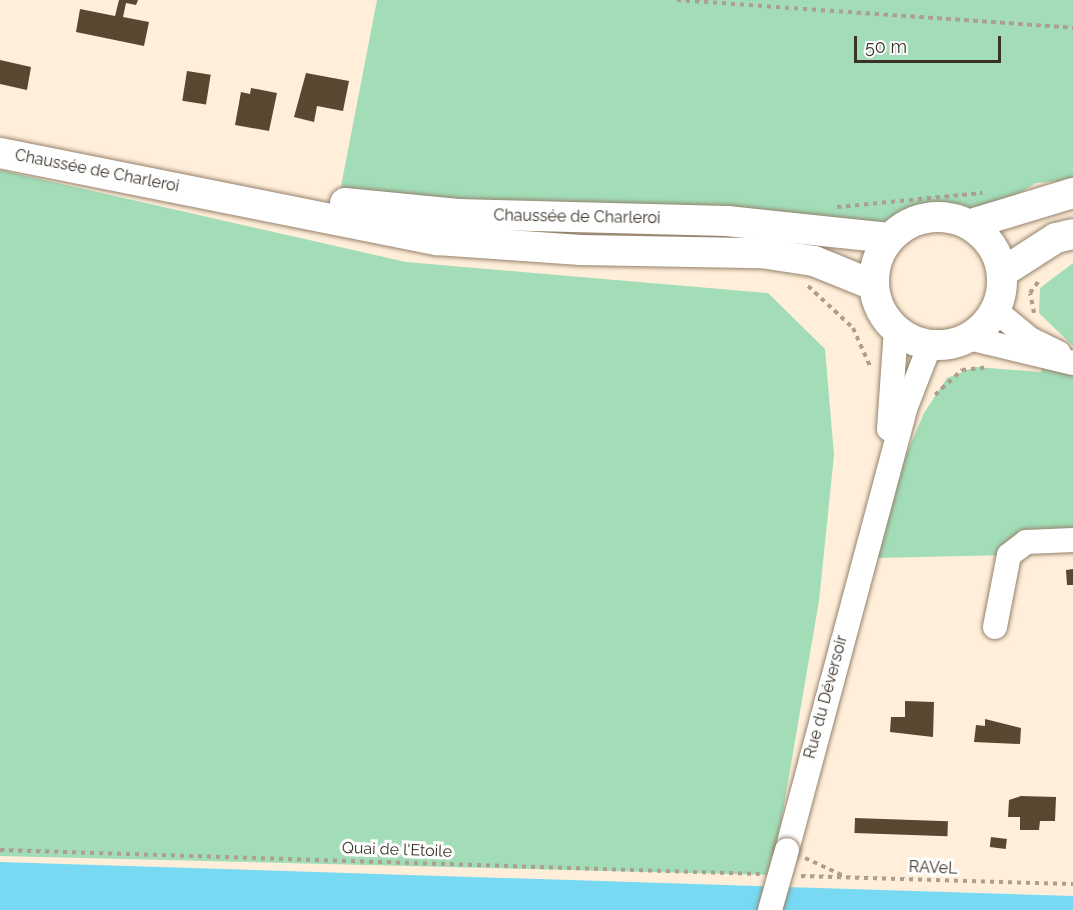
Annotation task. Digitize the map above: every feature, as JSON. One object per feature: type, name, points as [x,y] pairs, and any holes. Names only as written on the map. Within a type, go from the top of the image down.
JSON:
[{"type":"main road","name":"Chaussée de Charleroi","points":[[0,153],[264,203],[437,240],[581,250],[761,254],[814,261],[873,285]]},
{"type":"main road","points":[[971,224],[993,245],[1003,272],[996,311],[969,338],[930,345],[896,330],[876,302],[873,285],[877,260],[889,238],[928,217],[971,224],[1073,193]]},
{"type":"main road","name":"Chaussée de Charleroi","points":[[264,203],[823,228],[889,238]]},
{"type":"main road","points":[[1003,272],[1056,238],[1073,234]]},
{"type":"street","points":[[996,311],[1030,339],[1073,359]]},
{"type":"street","name":"Rue du Déversoir","points":[[884,484],[896,330]]},
{"type":"street","points":[[969,338],[1073,363]]},
{"type":"street","name":"Rue du Déversoir","points":[[770,910],[884,484],[930,345]]},
{"type":"street","points":[[995,627],[1009,555],[1026,542],[1073,540]]},
{"type":"path","points":[[677,0],[1073,28]]},
{"type":"path","points":[[823,228],[827,207],[993,192]]},
{"type":"path","points":[[1036,317],[1030,293],[1046,274]]},
{"type":"path","points":[[807,285],[853,328],[871,373]]},
{"type":"path","points":[[929,405],[954,374],[975,367],[996,368]]},
{"type":"path","name":"Quai de l'Etoile","points":[[0,850],[772,875]]},
{"type":"path","points":[[787,850],[848,878]]},
{"type":"path","name":"RAVeL","points":[[792,875],[1073,884]]},
{"type":"green space","points":[[377,0],[1073,0],[1073,180],[1036,183],[971,224],[928,217],[889,238],[338,202]]},
{"type":"green space","points":[[0,170],[406,262],[768,293],[825,349],[834,455],[819,601],[772,875],[0,856]]},
{"type":"green space","points":[[1073,263],[1073,346],[1039,313],[1040,288]]},
{"type":"green space","points":[[1044,360],[1073,364],[1073,540],[1009,555],[875,558],[901,467],[924,413],[947,378],[975,367],[1041,372]]},
{"type":"water","points":[[0,862],[1073,896],[1073,910],[0,910]]},
{"type":"building","points":[[119,0],[138,0],[136,5],[126,3],[123,17],[149,22],[144,46],[76,32],[80,9],[115,16]]},
{"type":"building","points":[[0,60],[31,67],[27,90],[0,84]]},
{"type":"building","points":[[187,71],[211,75],[206,104],[182,101]]},
{"type":"building","points":[[306,73],[349,81],[343,111],[317,106],[314,122],[294,117]]},
{"type":"building","points":[[251,88],[277,93],[269,131],[235,125],[241,92],[250,94]]},
{"type":"building","points":[[1073,569],[1073,585],[1067,585],[1066,570]]},
{"type":"building","points":[[905,701],[934,702],[933,737],[890,732],[891,717],[905,717]]},
{"type":"building","points":[[985,719],[1021,728],[1020,744],[974,742],[976,725],[985,726]]},
{"type":"building","points":[[1021,796],[1056,797],[1055,821],[1040,821],[1039,830],[1020,830],[1020,817],[1008,817],[1009,800]]},
{"type":"building","points":[[855,818],[948,821],[947,836],[854,833]]},
{"type":"building","points":[[991,837],[1007,839],[1006,849],[990,847]]}]
